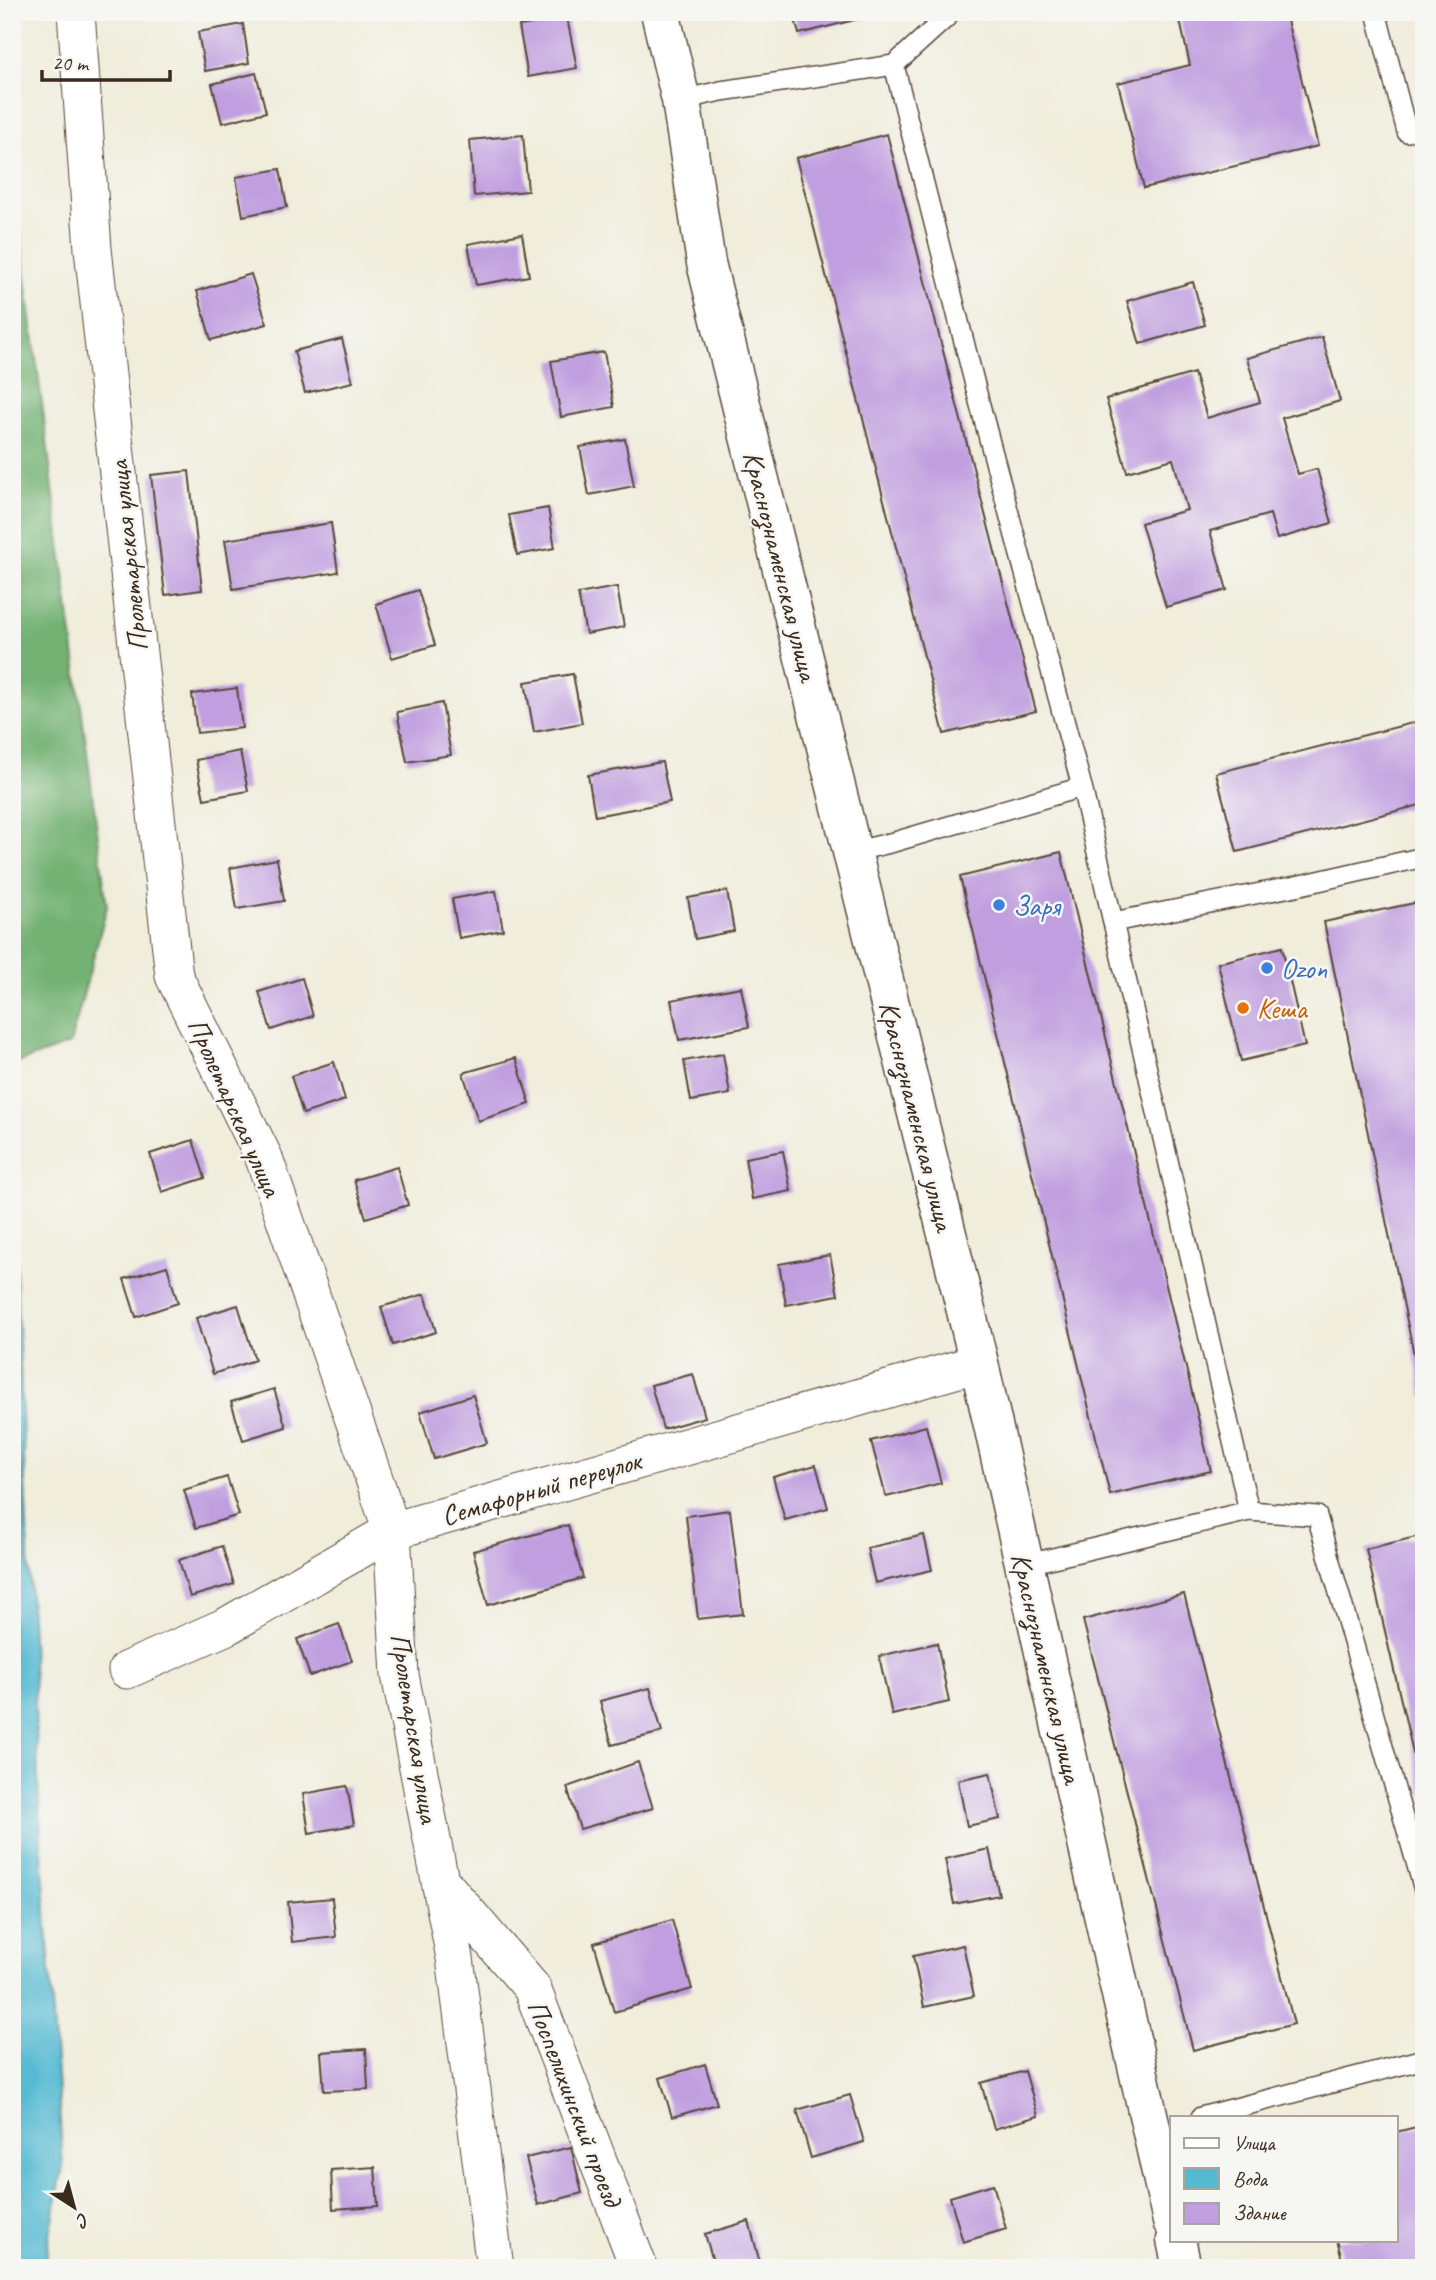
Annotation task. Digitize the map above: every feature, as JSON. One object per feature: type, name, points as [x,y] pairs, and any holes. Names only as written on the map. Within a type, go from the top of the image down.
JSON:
[{"type":"street","name":"Пролетарская улица","points":[[76,12],[93,249],[174,976],[264,1158],[392,1531],[400,1675],[455,1958],[495,2268]]},
{"type":"street","name":"Краснознаменская улица","points":[[660,12],[681,100],[706,263],[979,1363],[1024,1565],[1161,2127],[1170,2204]]},
{"type":"street","name":"Семафорный переулок","points":[[127,1670],[227,1626],[392,1531],[979,1363]]},
{"type":"street","name":"Поспелихинский проезд","points":[[442,1883],[532,1988],[639,2268]]},
{"type":"street","points":[[1176,2242],[1182,2268]]},
{"type":"lane","points":[[681,100],[721,91],[894,65],[948,16],[947,12]]},
{"type":"lane","points":[[1376,12],[1407,132]]},
{"type":"lane","points":[[894,65],[980,405],[1082,787],[1249,1511]]},
{"type":"lane","points":[[852,852],[1082,787]]},
{"type":"lane","points":[[1113,922],[1296,886],[1424,857]]},
{"type":"lane","points":[[1024,1565],[1249,1511],[1317,1516],[1424,1890]]},
{"type":"lane","points":[[1205,2116],[1424,2059]]},
{"type":"green space","points":[[12,171],[107,907],[70,1044],[12,1065]]},
{"type":"water","points":[[12,1185],[40,1821],[63,2166],[44,2268],[12,2268]]},
{"type":"building","points":[[793,12],[881,12],[882,13],[799,34]]},
{"type":"building","points":[[1178,12],[1285,12],[1318,146],[1144,188],[1118,83],[1190,65]]},
{"type":"building","points":[[567,18],[577,68],[528,77],[519,26]]},
{"type":"building","points":[[243,24],[249,63],[205,71],[198,32]]},
{"type":"building","points":[[256,73],[266,112],[222,123],[212,84]]},
{"type":"building","points":[[887,134],[1036,711],[944,734],[796,158]]},
{"type":"building","points":[[523,135],[528,191],[474,196],[470,140]]},
{"type":"building","points":[[280,169],[287,207],[243,216],[236,177]]},
{"type":"building","points":[[522,234],[529,276],[476,285],[468,244]]},
{"type":"building","points":[[251,274],[267,324],[211,340],[197,291]]},
{"type":"building","points":[[1193,282],[1205,325],[1140,344],[1127,301]]},
{"type":"building","points":[[1322,337],[1340,401],[1282,418],[1298,474],[1317,469],[1332,523],[1277,539],[1270,514],[1210,531],[1227,590],[1166,607],[1141,523],[1187,510],[1173,459],[1127,472],[1106,399],[1194,373],[1207,418],[1260,402],[1247,358]]},
{"type":"building","points":[[342,339],[353,382],[305,393],[294,351]]},
{"type":"building","points":[[604,352],[614,407],[561,417],[551,361]]},
{"type":"building","points":[[625,439],[634,486],[589,495],[580,447]]},
{"type":"building","points":[[189,471],[202,590],[165,595],[151,475]]},
{"type":"building","points":[[548,508],[555,548],[517,555],[509,515]]},
{"type":"building","points":[[331,523],[338,572],[233,589],[225,540]]},
{"type":"building","points":[[617,587],[624,627],[586,634],[578,594]]},
{"type":"building","points":[[418,590],[435,645],[392,658],[376,604]]},
{"type":"building","points":[[573,674],[582,723],[534,732],[525,682]]},
{"type":"building","points":[[237,688],[242,728],[197,733],[192,694]]},
{"type":"building","points":[[442,703],[451,755],[407,762],[397,712]]},
{"type":"building","points":[[1424,720],[1424,804],[1237,852],[1216,773]]},
{"type":"building","points":[[240,751],[248,791],[204,799],[196,760]]},
{"type":"building","points":[[662,762],[670,802],[595,816],[588,775]]},
{"type":"building","points":[[1061,852],[1211,1471],[1110,1495],[960,877]]},
{"type":"building","points":[[277,859],[284,901],[237,909],[230,868]]},
{"type":"building","points":[[496,891],[503,930],[459,938],[452,899]]},
{"type":"building","points":[[727,891],[734,931],[695,939],[688,898]]},
{"type":"building","points":[[1424,901],[1424,1398],[1423,1398],[1324,922]]},
{"type":"building","points":[[1282,947],[1305,1046],[1241,1061],[1218,963]]},
{"type":"building","points":[[302,978],[313,1016],[271,1030],[259,992]]},
{"type":"building","points":[[741,987],[749,1027],[679,1040],[671,1000]]},
{"type":"building","points":[[723,1054],[730,1094],[691,1101],[684,1061]]},
{"type":"building","points":[[516,1058],[530,1104],[478,1121],[463,1073]]},
{"type":"building","points":[[334,1062],[345,1100],[303,1114],[291,1076]]},
{"type":"building","points":[[193,1140],[205,1178],[162,1192],[150,1154]]},
{"type":"building","points":[[783,1151],[791,1191],[752,1199],[745,1158]]},
{"type":"building","points":[[397,1167],[408,1205],[366,1218],[354,1180]]},
{"type":"building","points":[[830,1255],[838,1295],[786,1305],[779,1264]]},
{"type":"building","points":[[167,1266],[178,1303],[136,1317],[124,1279]]},
{"type":"building","points":[[425,1294],[436,1332],[393,1345],[381,1307]]},
{"type":"building","points":[[238,1305],[255,1360],[213,1374],[196,1318]]},
{"type":"building","points":[[693,1374],[705,1417],[663,1429],[651,1385]]},
{"type":"building","points":[[274,1389],[286,1427],[243,1440],[231,1402]]},
{"type":"building","points":[[473,1395],[487,1443],[434,1459],[420,1412]]},
{"type":"building","points":[[926,1426],[941,1483],[886,1497],[871,1441]]},
{"type":"building","points":[[816,1465],[828,1508],[785,1520],[773,1477]]},
{"type":"building","points":[[227,1477],[239,1515],[196,1528],[184,1490]]},
{"type":"building","points":[[730,1510],[743,1614],[698,1619],[686,1516]]},
{"type":"building","points":[[568,1525],[583,1578],[488,1605],[473,1551]]},
{"type":"building","points":[[924,1535],[932,1570],[875,1583],[867,1548]]},
{"type":"building","points":[[1424,1535],[1424,1796],[1423,1796],[1366,1549]]},
{"type":"building","points":[[222,1546],[234,1584],[190,1597],[179,1560]]},
{"type":"building","points":[[1184,1594],[1294,2024],[1193,2050],[1083,1620]]},
{"type":"building","points":[[339,1624],[352,1661],[310,1676],[297,1639]]},
{"type":"building","points":[[937,1643],[949,1702],[892,1715],[879,1656]]},
{"type":"building","points":[[650,1688],[662,1732],[612,1745],[600,1701]]},
{"type":"building","points":[[638,1762],[653,1808],[580,1829],[567,1787]]},
{"type":"building","points":[[990,1773],[1000,1819],[967,1826],[958,1780]]},
{"type":"building","points":[[347,1786],[354,1825],[309,1833],[303,1794]]},
{"type":"building","points":[[989,1849],[999,1895],[954,1904],[945,1859]]},
{"type":"building","points":[[332,1898],[336,1937],[292,1942],[288,1902]]},
{"type":"building","points":[[672,1920],[692,1989],[614,2012],[594,1943]]},
{"type":"building","points":[[963,1945],[974,1996],[924,2007],[913,1956]]},
{"type":"building","points":[[366,2049],[368,2089],[324,2091],[321,2052]]},
{"type":"building","points":[[705,2064],[717,2104],[672,2117],[660,2078]]},
{"type":"building","points":[[1025,2071],[1038,2116],[994,2129],[981,2083]]},
{"type":"building","points":[[850,2095],[864,2142],[811,2158],[797,2110]]},
{"type":"building","points":[[1424,2125],[1424,2268],[1344,2268],[1338,2242],[1398,2242],[1398,2132]]},
{"type":"building","points":[[571,2147],[582,2193],[538,2205],[526,2158]]},
{"type":"building","points":[[375,2167],[378,2206],[333,2209],[331,2170]]},
{"type":"building","points":[[993,2184],[1006,2229],[963,2242],[950,2197]]},
{"type":"building","points":[[749,2221],[761,2267],[715,2268],[705,2234]]},
{"type":"building","points":[[1067,2260],[1070,2268],[1042,2267]]},
{"type":"place","name":"Заря","points":[[999,905]]},
{"type":"place","name":"Ozon","points":[[1267,968]]},
{"type":"place","name":"Кеша","points":[[1243,1008]]}]
